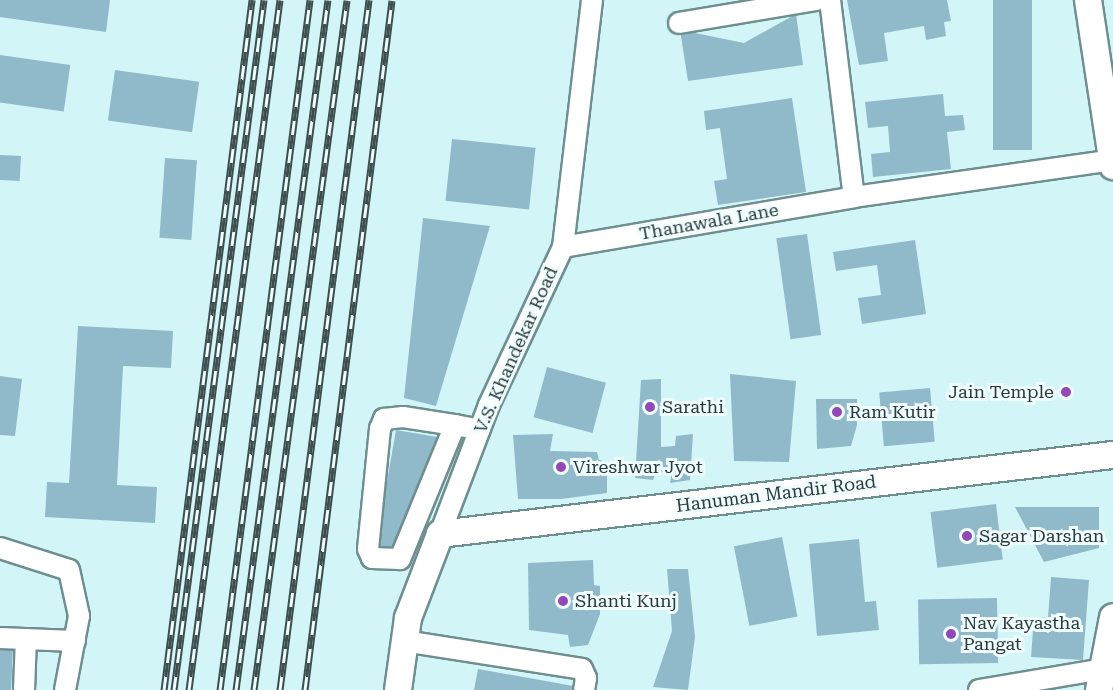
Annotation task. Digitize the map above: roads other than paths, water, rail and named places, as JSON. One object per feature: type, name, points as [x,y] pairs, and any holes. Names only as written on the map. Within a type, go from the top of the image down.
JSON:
[{"type":"street","name":"V.S. Khandekar Road","points":[[398,690],[408,618],[480,429],[564,247],[592,0]]},
{"type":"street","points":[[679,23],[817,0]]},
{"type":"street","points":[[830,0],[854,197]]},
{"type":"street","points":[[1088,0],[1113,166]]},
{"type":"street","name":"Thanawala Lane","points":[[564,247],[854,197],[1113,160]]},
{"type":"street","points":[[430,560],[369,555],[381,424],[392,416],[480,429]]},
{"type":"street","points":[[400,559],[455,425]]},
{"type":"street","name":"Hanuman Mandir Road","points":[[440,534],[1113,455]]},
{"type":"street","points":[[0,548],[69,570],[79,616],[65,690]]},
{"type":"street","points":[[979,690],[1101,679],[1113,617]]},
{"type":"street","points":[[0,638],[75,641]]},
{"type":"street","points":[[24,690],[26,639]]},
{"type":"street","points":[[404,641],[582,669],[586,678],[584,690]]},
{"type":"railway","points":[[164,690],[252,0]]},
{"type":"railway","points":[[174,690],[264,0]]},
{"type":"railway","points":[[189,690],[280,0]]},
{"type":"railway","points":[[220,690],[310,0]]},
{"type":"railway","points":[[236,690],[328,0]]},
{"type":"railway","points":[[254,690],[347,0]]},
{"type":"railway","points":[[280,690],[369,0]]},
{"type":"railway","points":[[305,690],[392,0]]},
{"type":"place","name":"Jain Temple","points":[[1066,392]]},
{"type":"place","name":"Sarathi","points":[[650,407]]},
{"type":"place","name":"Ram Kutir","points":[[837,412]]},
{"type":"place","name":"Vireshwar Jyot","points":[[561,467]]},
{"type":"place","name":"Sagar Darshan","points":[[967,536]]},
{"type":"place","name":"Shanti Kunj","points":[[563,601]]},
{"type":"place","name":"Nav Kayastha Pangat","points":[[951,634]]}]
